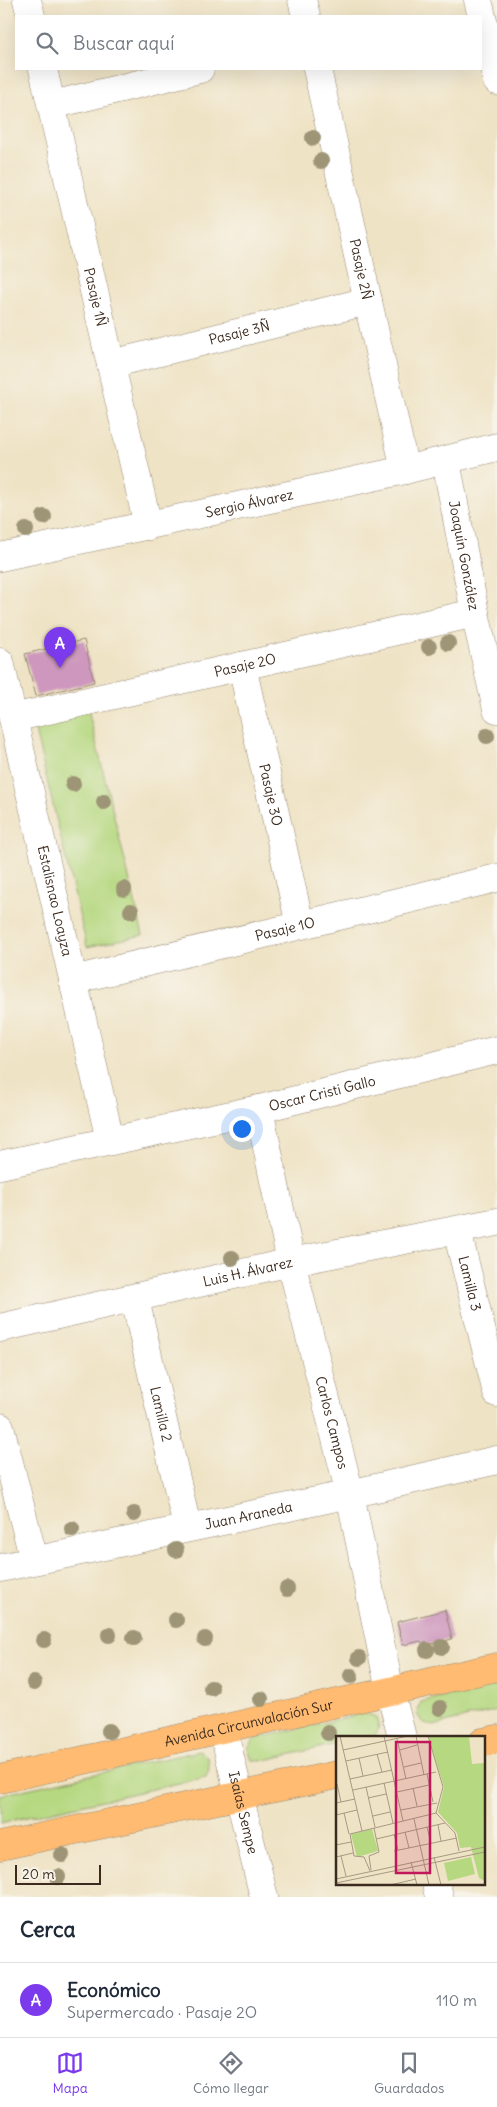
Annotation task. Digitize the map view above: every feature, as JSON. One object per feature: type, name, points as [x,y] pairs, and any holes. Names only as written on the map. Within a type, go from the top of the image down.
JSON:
[{"type":"main road","name":"Avenida Circunvalación Sur","points":[[0,1779],[497,1667]]},
{"type":"main road","points":[[484,1742],[497,1738]]},
{"type":"main road","points":[[0,1846],[240,1797],[336,1775]]},
{"type":"street","points":[[26,0],[30,15]]},
{"type":"street","points":[[302,0],[306,15]]},
{"type":"street","points":[[478,0],[482,15]]},
{"type":"street","points":[[482,17],[497,81]]},
{"type":"street","name":"Pasaje 1Ñ","points":[[43,70],[148,526]]},
{"type":"street","points":[[52,105],[196,70]]},
{"type":"street","name":"Pasaje 2Ñ","points":[[317,70],[405,470]]},
{"type":"street","name":"Pasaje 3Ñ","points":[[111,364],[368,301]]},
{"type":"street","name":"Sergio Álvarez","points":[[0,557],[446,461],[497,446]]},
{"type":"street","name":"Joaquín González","points":[[446,461],[475,613],[497,709]]},
{"type":"street","name":"Pasaje 2O","points":[[13,718],[475,613]]},
{"type":"street","name":"Estalisnao Loayza","points":[[0,662],[110,1140]]},
{"type":"street","name":"Pasaje 3O","points":[[242,666],[300,925]]},
{"type":"street","name":"Pasaje 1O","points":[[73,980],[497,878]]},
{"type":"street","name":"Oscar Cristi Gallo","points":[[0,1165],[259,1109],[497,1050]]},
{"type":"street","name":"Carlos Campos","points":[[259,1109],[291,1262],[350,1494],[390,1691],[402,1736]]},
{"type":"street","name":"Luis H. Álvarez","points":[[0,1328],[135,1299],[291,1262],[497,1222]]},
{"type":"street","name":"Lamilla 3","points":[[457,1231],[497,1393]]},
{"type":"street","name":"Lamilla 2","points":[[135,1299],[188,1527]]},
{"type":"street","points":[[0,1427],[34,1560]]},
{"type":"street","name":"Juan Araneda","points":[[0,1568],[350,1494],[497,1460]]},
{"type":"street","name":"Isaías Sempe","points":[[223,1729],[264,1897]]},
{"type":"street","points":[[436,1884],[439,1897]]},
{"type":"green space","points":[[87,705],[143,935],[87,947],[32,718]]},
{"type":"green space","points":[[497,1683],[497,1710],[433,1726],[422,1722],[417,1714],[421,1702]]},
{"type":"green space","points":[[365,1713],[376,1717],[379,1728],[375,1736],[336,1736],[336,1744],[261,1761],[252,1760],[248,1749],[254,1739]]},
{"type":"green space","points":[[199,1751],[208,1758],[209,1769],[206,1777],[0,1823],[0,1795]]},
{"type":"building","points":[[84,640],[94,682],[36,696],[25,654]]},
{"type":"building","points":[[445,1610],[452,1639],[423,1646],[421,1641],[403,1645],[397,1622]]},
{"type":"place","name":"Económico","points":[[60,668]]}]
